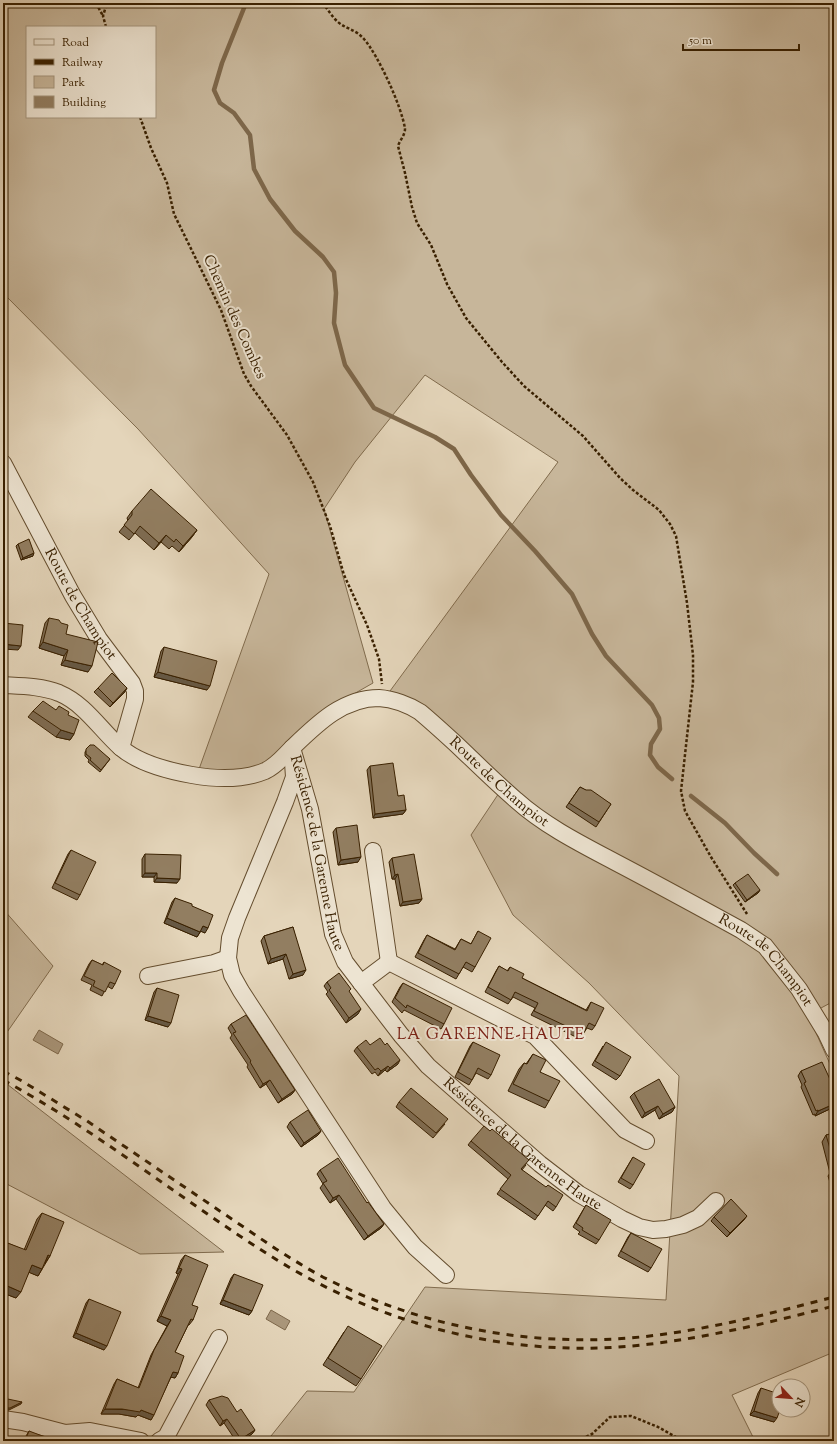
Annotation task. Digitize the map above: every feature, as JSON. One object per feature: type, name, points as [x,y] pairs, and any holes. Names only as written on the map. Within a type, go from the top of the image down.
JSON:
[{"type":"street","name":"Route de Champiot","points":[[3,463],[73,596],[99,639],[132,683],[135,691],[135,699],[121,748]]},
{"type":"street","name":"Route de Champiot","points":[[3,685],[48,690],[60,694],[74,702],[88,714],[121,748],[138,758],[174,772],[202,777],[230,778],[252,775],[266,770],[276,764],[323,720],[344,706],[366,699],[384,699],[403,704],[418,712],[439,728],[518,802],[547,824],[759,941],[799,989],[826,1033],[834,1050]]},
{"type":"street","name":"Résidence de la Garenne Haute","points":[[292,748],[294,777],[230,938],[228,958],[232,974],[241,991],[383,1208],[415,1247],[446,1275]]},
{"type":"street","name":"Résidence de la Garenne Haute","points":[[292,748],[310,809],[333,934],[345,962],[401,1035],[428,1066],[540,1164],[579,1194],[639,1227],[653,1230],[683,1225],[698,1218],[716,1201]]},
{"type":"street","points":[[373,851],[388,962]]},
{"type":"street","points":[[148,976],[214,963],[228,958]]},
{"type":"street","points":[[361,983],[388,962]]},
{"type":"street","points":[[388,962],[535,1036],[625,1130],[646,1141]]},
{"type":"street","points":[[159,1441],[166,1437],[219,1338]]},
{"type":"street","points":[[3,1419],[23,1422],[63,1437],[90,1431],[141,1441]]},
{"type":"path","points":[[96,3],[103,16],[106,26]]},
{"type":"path","points":[[103,16],[106,3]]},
{"type":"path","points":[[322,3],[338,22],[355,30],[364,39],[384,72],[396,102],[404,129],[404,134],[398,146],[406,173],[412,207],[417,223],[431,245],[447,284],[466,318],[524,386],[583,436],[620,478],[659,510],[670,524],[676,536],[687,603],[693,655],[693,682],[681,791],[682,798],[685,810],[711,857],[748,916]]},
{"type":"path","name":"Chemin des Combes","points":[[140,118],[151,148],[167,183],[174,214],[221,310],[244,374],[251,386],[287,434],[313,482],[330,526],[344,575],[367,624],[379,659],[384,699]]},
{"type":"path","points":[[577,1441],[592,1434],[610,1417],[630,1416],[658,1427],[683,1441]]},
{"type":"green space","points":[[3,3],[834,3],[834,1001],[808,1015],[834,1073],[834,1352],[732,1395],[755,1441],[267,1441],[307,1391],[354,1392],[425,1287],[666,1300],[679,1076],[589,983],[513,915],[471,835],[503,787],[443,723],[390,691],[558,462],[425,375],[355,462],[324,509],[373,683],[324,711],[258,771],[198,772],[269,574],[138,429],[3,293]]},
{"type":"green space","points":[[3,909],[53,966],[3,1038]]},
{"type":"green space","points":[[3,1081],[224,1252],[140,1254],[3,1182]]},
{"type":"shaded area","points":[[39,1030],[63,1044],[58,1054],[33,1040]]},
{"type":"shaded area","points":[[271,1310],[290,1321],[285,1330],[266,1319]]},
{"type":"building","points":[[151,489],[197,530],[183,546],[176,539],[174,542],[166,535],[159,543],[140,526],[134,534],[124,525],[132,515],[132,511]]},
{"type":"building","points":[[29,539],[34,553],[23,558],[18,544]]},
{"type":"building","points":[[49,618],[59,620],[61,623],[68,625],[66,634],[98,642],[92,666],[65,660],[68,650],[43,642]]},
{"type":"building","points":[[3,623],[23,625],[21,646],[3,644]]},
{"type":"building","points":[[164,647],[217,661],[210,686],[158,672]]},
{"type":"building","points":[[112,673],[127,688],[113,703],[98,688]]},
{"type":"building","points":[[43,701],[56,710],[59,706],[69,712],[68,715],[79,720],[74,734],[61,730],[33,711]]},
{"type":"building","points":[[90,745],[94,745],[110,759],[101,770],[86,754],[86,749]]},
{"type":"building","points":[[393,763],[398,796],[404,795],[406,810],[375,814],[370,766]]},
{"type":"building","points":[[580,787],[586,790],[591,790],[611,804],[599,822],[569,803]]},
{"type":"building","points":[[357,825],[361,857],[341,860],[336,828]]},
{"type":"building","points":[[71,850],[96,862],[80,895],[55,883]]},
{"type":"building","points":[[145,854],[181,855],[180,879],[157,878],[157,873],[145,873]]},
{"type":"building","points":[[414,854],[422,899],[403,902],[398,874],[395,875],[392,858]]},
{"type":"building","points":[[748,874],[760,890],[747,900],[735,883]]},
{"type":"building","points":[[175,898],[192,904],[192,906],[213,915],[208,928],[203,926],[200,932],[167,918]]},
{"type":"building","points":[[293,927],[306,970],[293,974],[286,954],[271,959],[264,936]]},
{"type":"building","points":[[478,931],[491,938],[475,967],[466,962],[459,974],[418,953],[427,935],[455,950],[461,939],[471,944]]},
{"type":"building","points":[[92,960],[103,965],[104,962],[121,971],[115,984],[110,982],[105,992],[93,986],[95,981],[84,976]]},
{"type":"building","points":[[499,966],[508,971],[510,967],[524,974],[522,978],[587,1011],[591,1002],[604,1008],[595,1026],[589,1023],[583,1034],[534,1011],[538,1003],[515,992],[511,1000],[488,987]]},
{"type":"building","points":[[339,973],[351,989],[349,991],[361,1009],[349,1018],[329,990],[331,988],[327,982]]},
{"type":"building","points":[[403,983],[452,1008],[444,1024],[407,1005],[406,1008],[395,998]]},
{"type":"building","points":[[157,988],[179,995],[171,1023],[148,1016]]},
{"type":"building","points":[[246,1015],[295,1090],[282,1099],[270,1080],[263,1084],[250,1062],[251,1061],[233,1033],[236,1032],[231,1024]]},
{"type":"building","points":[[380,1038],[385,1045],[387,1043],[400,1060],[390,1068],[388,1066],[381,1071],[378,1068],[375,1070],[357,1047],[366,1040],[370,1045]]},
{"type":"building","points":[[473,1042],[500,1055],[491,1075],[478,1068],[472,1080],[458,1072]]},
{"type":"building","points":[[606,1042],[631,1057],[620,1076],[595,1061]]},
{"type":"building","points":[[533,1054],[546,1060],[540,1072],[560,1081],[549,1101],[513,1084],[524,1063],[527,1064]]},
{"type":"building","points":[[822,1062],[834,1088],[834,1104],[816,1111],[804,1083],[806,1082],[801,1071]]},
{"type":"building","points":[[659,1079],[675,1107],[663,1114],[658,1106],[645,1113],[634,1093]]},
{"type":"building","points":[[411,1088],[448,1119],[436,1133],[399,1102]]},
{"type":"building","points":[[308,1110],[321,1131],[304,1143],[290,1122]]},
{"type":"building","points":[[484,1126],[490,1131],[492,1129],[529,1160],[521,1169],[546,1187],[548,1185],[563,1195],[556,1207],[548,1201],[538,1216],[500,1189],[511,1175],[471,1141]]},
{"type":"building","points":[[834,1133],[834,1162],[826,1135]]},
{"type":"building","points":[[633,1157],[645,1164],[633,1185],[621,1178]]},
{"type":"building","points":[[338,1158],[367,1203],[368,1202],[384,1224],[368,1236],[339,1195],[333,1198],[323,1183],[327,1181],[320,1170]]},
{"type":"building","points":[[731,1199],[747,1216],[730,1233],[714,1217]]},
{"type":"building","points":[[586,1205],[611,1220],[599,1240],[582,1230],[583,1228],[576,1223]]},
{"type":"building","points":[[42,1213],[64,1222],[50,1256],[48,1255],[42,1269],[32,1265],[21,1292],[3,1284],[3,1247],[5,1242],[26,1250]]},
{"type":"building","points":[[631,1233],[662,1249],[651,1268],[621,1251]]},
{"type":"building","points":[[185,1255],[208,1265],[192,1305],[198,1307],[193,1320],[191,1319],[175,1352],[184,1356],[178,1373],[173,1372],[154,1415],[141,1410],[140,1412],[122,1409],[105,1409],[117,1379],[139,1388],[154,1350],[171,1320],[161,1316],[182,1269],[179,1268]]},
{"type":"building","points":[[234,1274],[263,1285],[252,1311],[223,1300]]},
{"type":"building","points":[[89,1299],[121,1312],[107,1346],[76,1333]]},
{"type":"building","points":[[348,1326],[382,1346],[361,1379],[328,1358]]},
{"type":"building","points":[[761,1388],[771,1391],[771,1416],[754,1411]]},
{"type":"building","points":[[222,1396],[228,1398],[237,1412],[241,1409],[255,1430],[241,1439],[227,1419],[223,1421],[209,1400]]},
{"type":"building","points":[[3,1398],[22,1402],[10,1408],[3,1408]]},
{"type":"building","points":[[29,1431],[48,1438],[47,1441],[25,1441]]},
{"type":"waterway","points":[[246,3],[222,63],[214,90],[220,103],[234,113],[250,135],[254,169],[270,199],[295,231],[323,257],[334,272],[336,293],[334,323],[345,365],[374,408],[435,437],[454,449],[471,475],[501,515],[535,551],[572,594],[592,634],[606,656],[652,705],[659,718],[660,729],[651,744],[650,755],[658,767],[672,779]]},
{"type":"waterway","points":[[691,796],[725,823],[777,874]]},
{"type":"railway","points":[[3,1071],[87,1121],[276,1249],[310,1270],[371,1299],[413,1314],[455,1325],[498,1333],[541,1338],[585,1340],[628,1338],[713,1326],[834,1297]]},
{"type":"railway","points":[[3,1080],[39,1100],[73,1122],[208,1215],[277,1260],[362,1304],[407,1320],[453,1333],[499,1342],[547,1347],[594,1348],[642,1345],[715,1334],[763,1324],[834,1306]]},
{"type":"district","name":"LA GARENNE-HAUTE","points":[[491,1035]]}]
